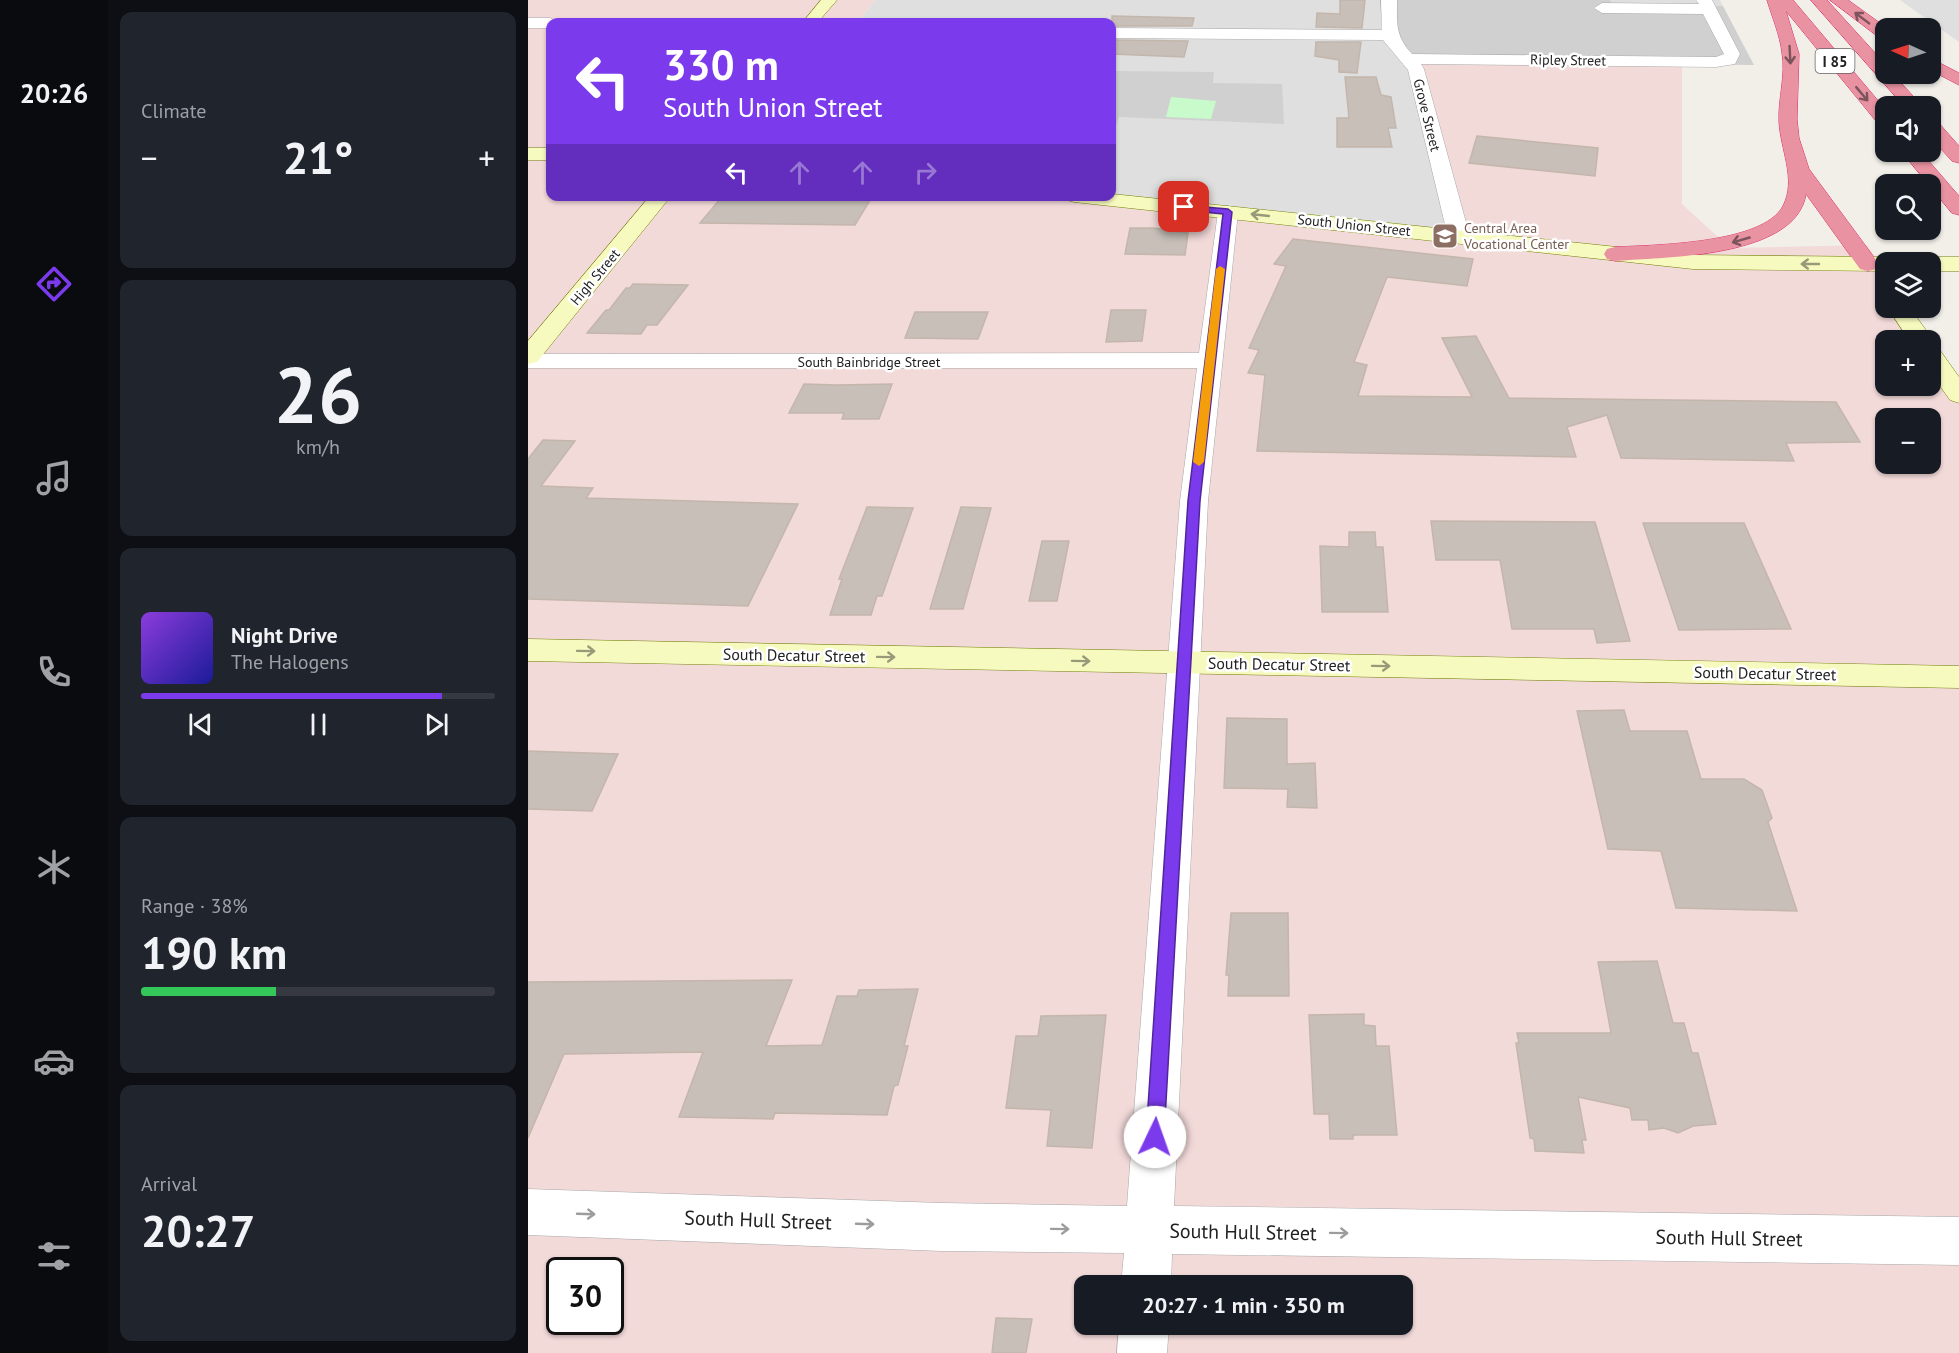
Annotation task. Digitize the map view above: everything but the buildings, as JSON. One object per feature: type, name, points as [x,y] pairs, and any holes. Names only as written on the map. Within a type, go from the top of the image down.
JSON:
[{"type":"highway","points":[[1775,0],[1791,54],[1788,119],[1790,138],[1799,170],[1875,262]]},
{"type":"highway","name":"I 85","points":[[1785,0],[1875,109]]},
{"type":"highway","name":"I 85","points":[[1819,0],[1904,96]]},
{"type":"highway","points":[[1838,0],[1875,26]]},
{"type":"highway","points":[[1941,69],[1959,80]]},
{"type":"highway","points":[[1941,138],[1959,157]]},
{"type":"highway","points":[[1919,162],[1959,209]]},
{"type":"highway","points":[[1615,254],[1720,245],[1748,238],[1769,229],[1793,208],[1799,170]]},
{"type":"main road","points":[[813,18],[829,0]]},
{"type":"main road","points":[[528,154],[546,154]]},
{"type":"main road","name":"South Union Street","points":[[1116,200],[1727,264],[1875,264]]},
{"type":"main road","name":"High Street","points":[[528,359],[657,201]]},
{"type":"main road","points":[[1941,264],[1959,264]]},
{"type":"main road","points":[[1941,370],[1959,395]]},
{"type":"main road","name":"South Decatur Street","points":[[528,650],[1959,677]]},
{"type":"street","points":[[1116,33],[1390,35],[1389,0]]},
{"type":"street","points":[[1602,8],[1706,5]]},
{"type":"street","name":"Ripley Street","points":[[1407,59],[1716,62],[1729,60],[1732,54],[1706,5]]},
{"type":"street","points":[[528,23],[546,23]]},
{"type":"street","name":"Grove Street","points":[[1390,35],[1392,42],[1416,69],[1459,237]]},
{"type":"street","points":[[1147,1275],[1194,501],[1228,212]]},
{"type":"street","name":"South Bainbridge Street","points":[[528,359],[1166,362],[1210,360]]},
{"type":"street","name":"South Hull Street","points":[[528,1212],[942,1227],[1959,1241]]},
{"type":"street","points":[[1142,1353],[1143,1335]]},
{"type":"shaded area","points":[[528,0],[875,0],[861,18],[546,18],[546,201],[1116,201],[1116,195],[1449,230],[1420,61],[1682,64],[1682,204],[1730,248],[1867,245],[1875,257],[1875,318],[1917,318],[1925,330],[1875,330],[1875,396],[1941,396],[1941,352],[1959,378],[1959,1353],[528,1353]]},
{"type":"shaded area","points":[[875,0],[1396,0],[1420,61],[1449,230],[1116,195],[1116,18],[861,18]]},
{"type":"shaded area","points":[[1396,0],[1610,0],[1612,3],[1723,6],[1754,65],[1420,61],[1396,36]]},
{"type":"shaded area","points":[[1610,0],[1720,0],[1723,6],[1612,3]]},
{"type":"shaded area","points":[[1900,0],[1959,0],[1959,42],[1941,29],[1941,18],[1925,18]]},
{"type":"shaded area","points":[[1116,71],[1214,72],[1213,83],[1282,84],[1284,124],[1119,117],[1116,125]]},
{"type":"green space","points":[[1171,97],[1216,101],[1211,119],[1166,117]]},
{"type":"slow traffic","points":[[1199,462],[1220,269]]},
{"type":"place","name":"Central Area Vocational Center","points":[[1445,236]]},
{"type":"route","points":[[1155,1137],[1194,501],[1228,212],[1184,207]]}]
